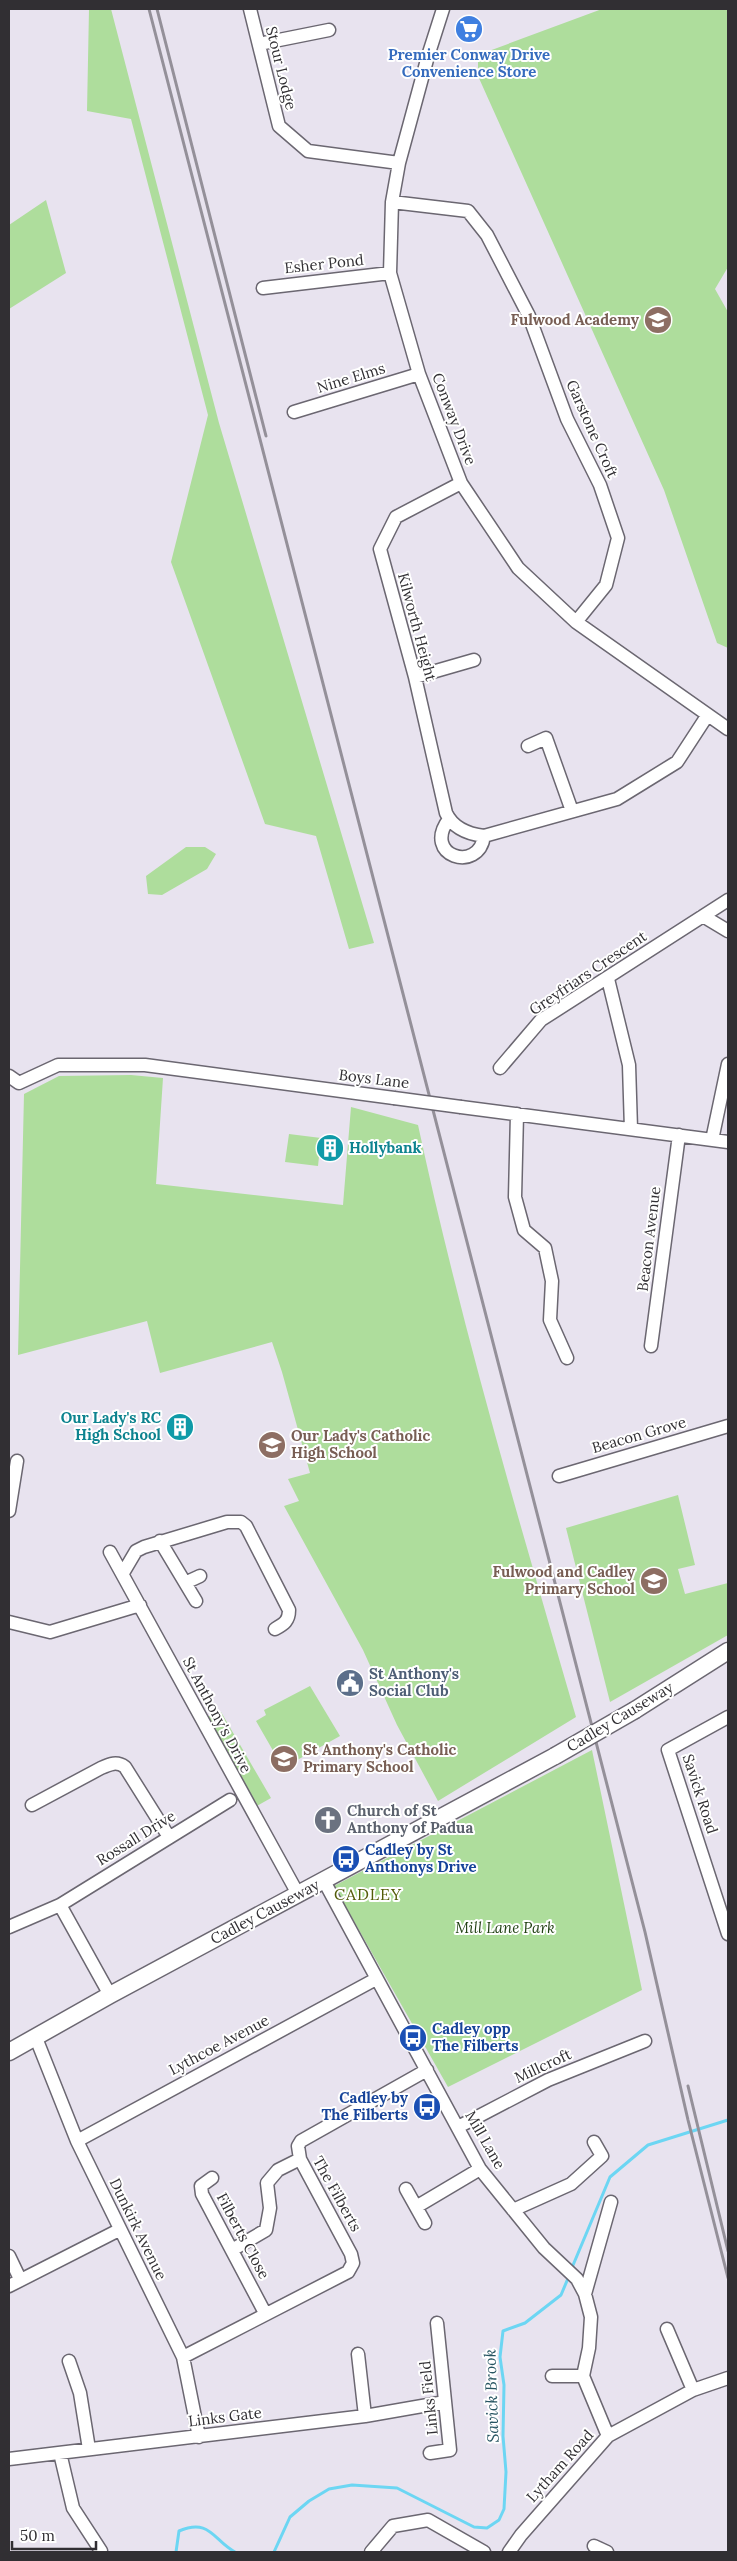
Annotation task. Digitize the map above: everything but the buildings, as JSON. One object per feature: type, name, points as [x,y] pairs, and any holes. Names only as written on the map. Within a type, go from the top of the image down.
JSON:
[{"type":"street","name":"Stour Lodge","points":[[250,9],[279,126],[308,151],[399,163]]},
{"type":"street","name":"Conway Drive","points":[[444,9],[428,56],[399,163],[392,202],[390,274],[418,374],[461,483],[518,568],[576,622],[728,730]]},
{"type":"street","points":[[258,44],[330,30]]},
{"type":"street","name":"Garstone Croft","points":[[392,202],[468,211],[486,235],[529,316],[567,419],[600,486],[618,538],[606,585],[576,622]]},
{"type":"street","name":"Esher Pond","points":[[263,288],[390,274]]},
{"type":"street","name":"Nine Elms","points":[[294,412],[418,374]]},
{"type":"street","name":"Kilworth Height","points":[[461,483],[396,517],[380,549],[415,677],[449,820],[443,828],[442,835],[446,850],[450,856],[458,858],[474,853],[481,847],[484,836]]},
{"type":"street","points":[[415,677],[474,660]]},
{"type":"street","points":[[449,820],[466,832],[484,836],[617,799],[677,762],[707,716]]},
{"type":"street","points":[[528,746],[546,738],[572,810]]},
{"type":"street","name":"Greyfriars Crescent","points":[[500,1068],[541,1020],[728,900]]},
{"type":"street","points":[[703,916],[728,931]]},
{"type":"street","points":[[608,978],[629,1065],[631,1129]]},
{"type":"street","points":[[712,1140],[728,1064]]},
{"type":"street","name":"Boys Lane","points":[[14,1079],[58,1065],[146,1065],[728,1142]]},
{"type":"street","points":[[517,1114],[515,1197],[524,1230],[545,1248],[552,1281],[550,1320],[567,1358]]},
{"type":"street","name":"Beacon Avenue","points":[[651,1346],[678,1135]]},
{"type":"street","name":"Beacon Grove","points":[[560,1476],[728,1426]]},
{"type":"street","points":[[9,1511],[14,1466]]},
{"type":"street","points":[[122,1574],[136,1551],[160,1541],[227,1522],[241,1522],[246,1526],[290,1610],[289,1617],[284,1624],[275,1629]]},
{"type":"street","points":[[160,1541],[196,1601]]},
{"type":"street","name":"St Anthony's Drive","points":[[110,1552],[298,1894]]},
{"type":"street","points":[[186,1582],[200,1576]]},
{"type":"street","points":[[9,1622],[50,1632],[140,1605]]},
{"type":"street","name":"Cadley Causeway","points":[[9,2052],[110,1995],[555,1756],[634,1710],[728,1650]]},
{"type":"street","name":"Savick Road","points":[[728,1718],[668,1750],[728,1934]]},
{"type":"street","points":[[32,1805],[101,1768],[113,1763],[122,1764],[169,1837]]},
{"type":"street","name":"Rossall Drive","points":[[9,1927],[60,1905],[230,1800]]},
{"type":"street","name":"Mill Lane","points":[[324,1881],[376,1979],[428,2070],[480,2170],[564,2269],[577,2279],[585,2294],[591,2317],[589,2348],[583,2376]]},
{"type":"street","points":[[60,1905],[110,1995]]},
{"type":"street","name":"Lythcoe Avenue","points":[[77,2141],[376,1979]]},
{"type":"street","name":"Dunkirk Avenue","points":[[36,2038],[77,2141],[119,2230],[183,2357],[199,2437]]},
{"type":"street","name":"Millcroft","points":[[458,2127],[548,2080],[645,2041]]},
{"type":"street","name":"The Filberts","points":[[260,2316],[338,2279],[352,2268],[351,2254],[297,2152],[301,2141],[428,2070]]},
{"type":"street","points":[[513,2210],[571,2184],[602,2156],[594,2142]]},
{"type":"street","points":[[232,2250],[266,2230],[270,2208],[267,2183],[278,2170],[300,2159]]},
{"type":"street","points":[[416,2207],[480,2170]]},
{"type":"street","name":"Filberts Close","points":[[212,2178],[201,2186],[202,2194],[232,2250],[260,2316]]},
{"type":"street","points":[[406,2189],[425,2223]]},
{"type":"street","points":[[585,2294],[611,2202]]},
{"type":"street","points":[[9,2286],[119,2230]]},
{"type":"street","points":[[9,2256],[20,2279]]},
{"type":"street","points":[[183,2357],[260,2316]]},
{"type":"street","name":"Links Field","points":[[430,2453],[450,2450],[437,2323]]},
{"type":"street","points":[[667,2329],[693,2390]]},
{"type":"street","points":[[358,2354],[365,2416]]},
{"type":"street","points":[[69,2361],[80,2393],[90,2449]]},
{"type":"street","points":[[552,2376],[583,2376],[608,2436]]},
{"type":"street","name":"Lytham Road","points":[[509,2552],[521,2535],[608,2436],[693,2390],[728,2378]]},
{"type":"street","name":"Links Gate","points":[[9,2459],[365,2416],[445,2402]]},
{"type":"street","points":[[60,2453],[72,2508],[103,2549]]},
{"type":"street","points":[[371,2552],[393,2526],[428,2520],[484,2552]]},
{"type":"street","points":[[594,2546],[607,2552]]},
{"type":"green space","points":[[89,9],[111,9],[219,423],[374,943],[349,949],[316,836],[265,824],[171,562],[208,415],[131,119],[87,111]]},
{"type":"green space","name":"Fulwood Academy","points":[[602,9],[728,9],[728,267],[715,289],[728,312],[728,648],[717,643],[664,490],[478,76],[478,55]]},
{"type":"green space","points":[[46,200],[66,273],[9,309],[9,225]]},
{"type":"green space","points":[[186,847],[205,847],[216,854],[207,869],[162,895],[148,894],[146,876]]},
{"type":"green space","name":"Our Lady's Catholic High School","points":[[131,1075],[163,1078],[156,1184],[343,1205],[351,1107],[418,1125],[472,1349],[576,1717],[438,1801],[397,1725],[363,1650],[284,1506],[299,1501],[288,1479],[310,1473],[272,1342],[160,1373],[147,1321],[18,1355],[24,1094],[59,1076]]},
{"type":"green space","points":[[289,1134],[321,1138],[318,1166],[285,1162]]},
{"type":"green space","name":"Fulwood and Cadley Primary School","points":[[678,1495],[695,1565],[678,1569],[685,1594],[728,1583],[728,1635],[610,1702],[566,1528]]},
{"type":"green space","points":[[310,1686],[340,1736],[283,1768],[256,1721],[266,1715],[264,1710]]},
{"type":"green space","points":[[221,1712],[271,1798],[255,1807],[207,1717]]},
{"type":"green space","name":"Mill Lane Park","points":[[592,1750],[642,1990],[448,2087],[334,1886]]},
{"type":"waterway","name":"Savick Brook","points":[[571,2270],[610,2177],[648,2145],[728,2120]]},
{"type":"waterway","name":"Savick Brook","points":[[274,2552],[290,2517],[309,2501],[329,2489],[352,2485],[397,2488],[474,2527],[487,2528],[499,2520],[504,2509],[506,2472],[503,2436],[504,2385],[500,2357],[503,2331],[525,2323],[561,2295],[569,2276]]},
{"type":"waterway","name":"Savick Brook","points":[[176,2552],[179,2531],[198,2527],[210,2532],[235,2552]]},
{"type":"railway","points":[[149,9],[645,1932],[688,2120],[728,2278]]},
{"type":"railway","points":[[157,9],[266,436]]},
{"type":"railway","points":[[688,2086],[728,2251]]},
{"type":"place","name":"Premier Conway Drive Convenience Store","points":[[469,29]]},
{"type":"place","name":"Fulwood Academy","points":[[658,320]]},
{"type":"place","name":"Hollybank","points":[[330,1148]]},
{"type":"place","name":"Our Lady's RC High School","points":[[180,1427]]},
{"type":"place","name":"Our Lady's Catholic High School","points":[[272,1445]]},
{"type":"place","name":"Fulwood and Cadley Primary School","points":[[654,1581]]},
{"type":"place","name":"St Anthony's Social Club","points":[[350,1683]]},
{"type":"place","name":"St Anthony's Catholic Primary School","points":[[284,1759]]},
{"type":"place","name":"Church of St Anthony of Padua","points":[[328,1820]]},
{"type":"place","name":"Cadley by St Anthonys Drive","points":[[346,1859]]},
{"type":"place","name":"Cadley opp The Filberts","points":[[413,2038]]},
{"type":"place","name":"Cadley by The Filberts","points":[[427,2107]]},
{"type":"district","name":"CADLEY","points":[[368,1894]]}]
